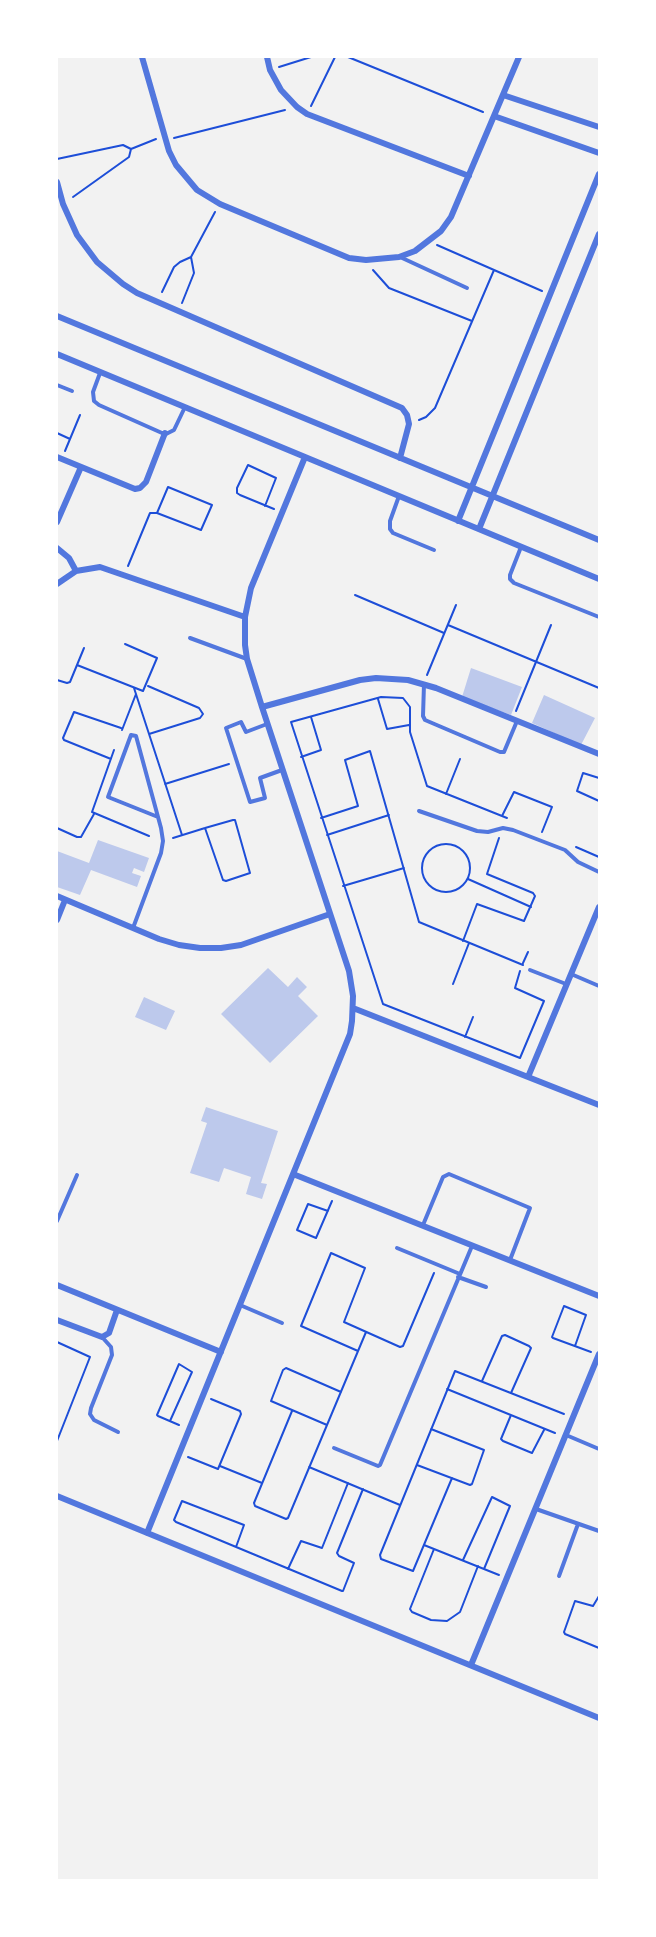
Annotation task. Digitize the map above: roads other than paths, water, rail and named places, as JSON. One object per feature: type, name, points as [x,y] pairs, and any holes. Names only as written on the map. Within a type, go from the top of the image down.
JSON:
[{"type":"street","points":[[142,57],[164,138],[176,165],[197,189],[220,204],[349,258],[366,260],[399,257],[415,251],[441,231],[452,217],[519,57]]},
{"type":"street","points":[[267,57],[270,70],[281,90],[307,114],[469,176]]},
{"type":"street","points":[[503,95],[599,127]]},
{"type":"street","points":[[494,116],[599,153]]},
{"type":"street","points":[[458,521],[599,174]]},
{"type":"street","points":[[57,182],[63,204],[77,235],[97,262],[123,284],[179,311],[398,405],[405,411],[409,424],[400,459]]},
{"type":"street","points":[[479,529],[599,234]]},
{"type":"street","points":[[57,316],[599,540]]},
{"type":"street","points":[[57,354],[599,579]]},
{"type":"street","points":[[59,458],[131,489],[140,488],[147,482],[165,434]]},
{"type":"street","points":[[147,1533],[350,1034],[353,1008],[349,971],[247,659],[245,617],[251,588],[305,457]]},
{"type":"street","points":[[57,522],[81,467]]},
{"type":"street","points":[[57,548],[69,558],[76,571]]},
{"type":"street","points":[[57,584],[76,571],[100,567],[245,617]]},
{"type":"street","points":[[262,707],[360,680],[392,678],[424,684],[599,754]]},
{"type":"street","points":[[57,896],[179,945],[200,948],[241,945],[330,914]]},
{"type":"street","points":[[57,920],[65,900]]},
{"type":"street","points":[[528,1077],[599,907]]},
{"type":"street","points":[[353,1008],[599,1105]]},
{"type":"street","points":[[293,1174],[599,1296]]},
{"type":"street","points":[[57,1285],[221,1352]]},
{"type":"street","points":[[57,1320],[102,1337],[109,1333],[117,1310]]},
{"type":"street","points":[[471,1665],[599,1355]]},
{"type":"street","points":[[57,1496],[599,1718]]},
{"type":"lane","points":[[399,257],[467,288]]},
{"type":"lane","points":[[100,373],[93,392],[94,401],[165,434],[174,430],[185,407]]},
{"type":"lane","points":[[57,385],[72,391]]},
{"type":"lane","points":[[399,496],[390,521],[390,529],[393,533],[434,550]]},
{"type":"lane","points":[[521,547],[510,574],[510,579],[514,583],[599,617]]},
{"type":"lane","points":[[190,638],[247,659]]},
{"type":"lane","points":[[424,684],[423,716],[425,720],[500,752],[504,750],[515,720]]},
{"type":"lane","points":[[268,724],[246,732],[241,722],[227,727],[251,802],[265,798],[260,778],[283,770]]},
{"type":"lane","points":[[133,928],[163,841],[158,818],[136,736],[131,735],[108,796],[158,818]]},
{"type":"lane","points":[[419,811],[477,831],[488,832],[503,828],[539,840],[567,851],[578,862],[599,872]]},
{"type":"lane","points":[[530,970],[567,984]]},
{"type":"lane","points":[[571,974],[599,986]]},
{"type":"lane","points":[[57,1221],[77,1174]]},
{"type":"lane","points":[[423,1225],[443,1177],[450,1174],[530,1208],[510,1260]]},
{"type":"lane","points":[[334,1448],[378,1466],[381,1465],[472,1245]]},
{"type":"lane","points":[[397,1248],[486,1287]]},
{"type":"lane","points":[[240,1305],[282,1323]]},
{"type":"lane","points":[[102,1337],[111,1347],[112,1355],[90,1414],[94,1420],[118,1432]]},
{"type":"lane","points":[[566,1436],[599,1449]]},
{"type":"lane","points":[[536,1509],[599,1531]]},
{"type":"lane","points":[[559,1576],[578,1524]]}]
